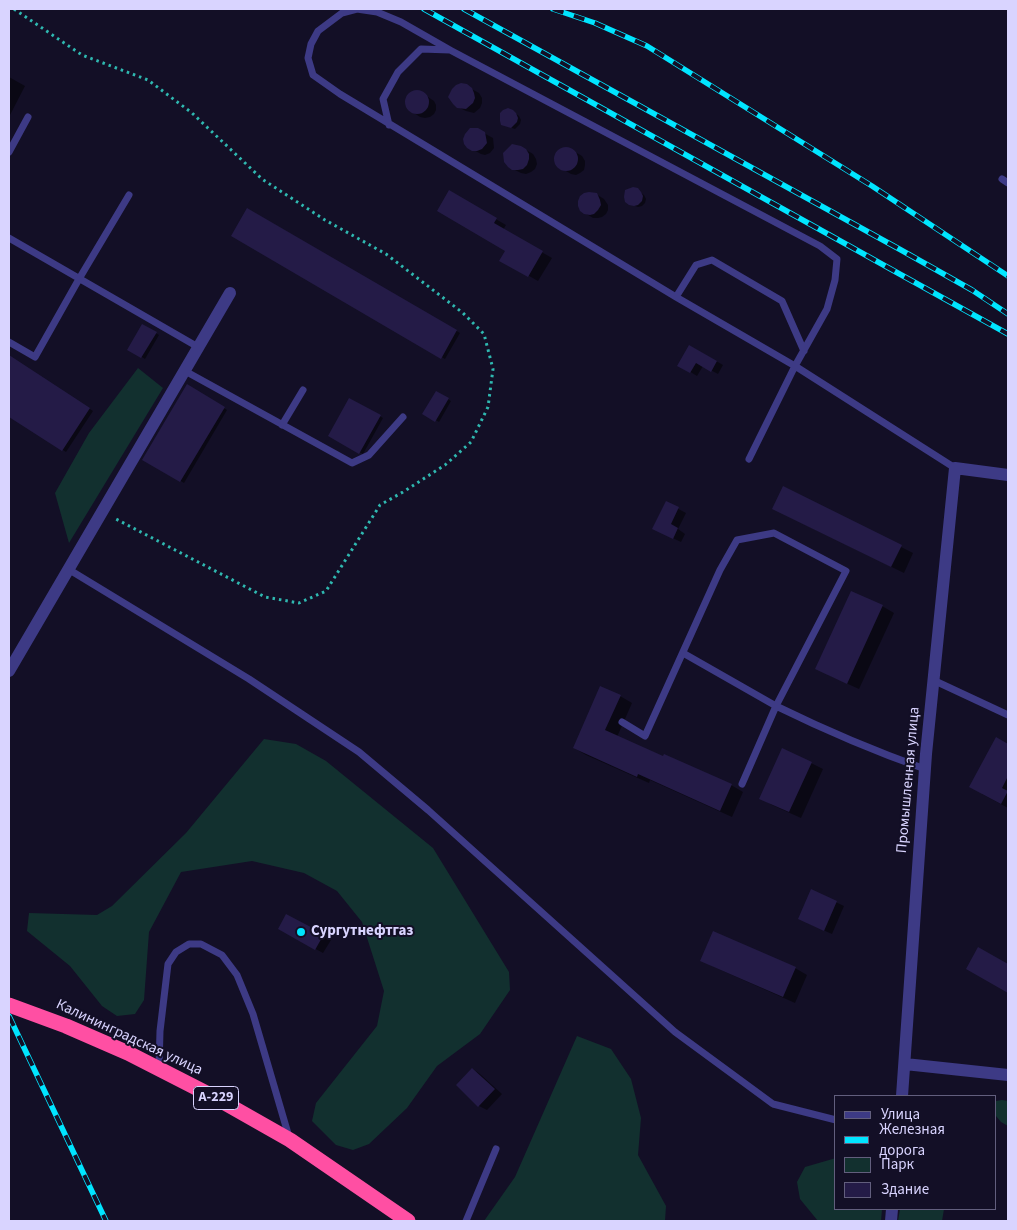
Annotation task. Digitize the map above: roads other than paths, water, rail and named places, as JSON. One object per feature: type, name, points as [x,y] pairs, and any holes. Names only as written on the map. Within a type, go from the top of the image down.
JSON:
[{"type":"highway","name":"Калининградская улица","points":[[9,1004],[128,1053],[216,1098],[290,1140],[408,1221]]},
{"type":"street","points":[[9,671],[230,293]]},
{"type":"street","points":[[955,468],[1008,475]]},
{"type":"street","name":"Промышленная улица","points":[[902,1095],[925,769],[955,468]]},
{"type":"street","points":[[905,1064],[1008,1075]]},
{"type":"lane","points":[[749,459],[796,366],[827,309],[835,280],[837,259],[811,241],[450,50],[401,22],[377,12],[357,9],[342,13],[318,31],[311,44],[308,58],[314,75],[340,94],[676,297],[796,366],[955,468]]},
{"type":"lane","points":[[389,125],[383,99],[398,72],[421,49],[450,50]]},
{"type":"lane","points":[[9,152],[28,117]]},
{"type":"lane","points":[[9,342],[36,358],[79,279],[129,196]]},
{"type":"lane","points":[[9,238],[198,347]]},
{"type":"lane","points":[[676,297],[696,265],[712,260],[782,301],[804,351]]},
{"type":"lane","points":[[185,371],[352,463],[369,455],[404,417]]},
{"type":"lane","points":[[282,425],[303,390]]},
{"type":"lane","points":[[622,722],[645,736],[720,570],[737,540],[774,533],[846,571],[776,706],[742,784]]},
{"type":"lane","points":[[68,569],[249,679],[359,752],[428,810],[675,1032],[773,1104],[834,1119]]},
{"type":"lane","points":[[684,653],[776,706],[888,756],[925,769]]},
{"type":"lane","points":[[934,680],[1008,715]]},
{"type":"lane","points":[[159,1068],[160,1031],[168,964],[176,952],[189,944],[201,944],[222,955],[237,975],[254,1014],[290,1140]]},
{"type":"lane","points":[[466,1221],[496,1149]]},
{"type":"railway","points":[[424,9],[1008,334]]},
{"type":"railway","points":[[464,9],[901,250],[972,290],[1008,314]]},
{"type":"railway","points":[[553,9],[595,23],[647,46],[872,186],[1008,276]]},
{"type":"railway","points":[[9,1016],[106,1221]]},
{"type":"place","name":"Сургутнефтгаз","points":[[301,932]]}]
